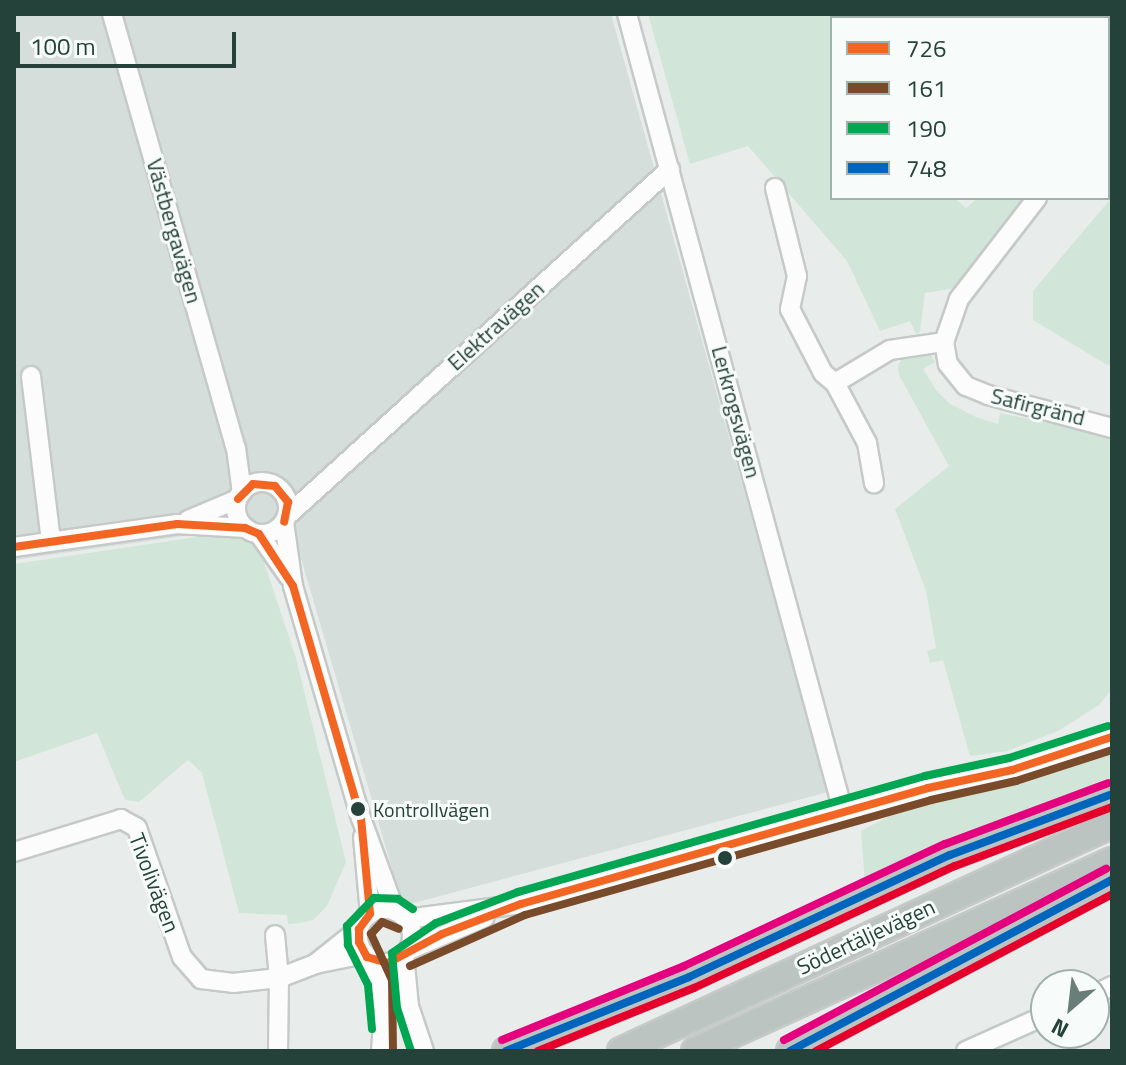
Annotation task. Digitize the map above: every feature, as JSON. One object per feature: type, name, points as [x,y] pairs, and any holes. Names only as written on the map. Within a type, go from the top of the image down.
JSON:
[{"type":"highway","points":[[550,1051],[793,948],[1112,796]]},
{"type":"highway","points":[[506,1051],[689,977],[950,855],[1112,796]]},
{"type":"highway","name":"Södertäljevägen","points":[[621,1051],[1112,824]]},
{"type":"highway","name":"Södertäljevägen","points":[[695,1051],[1112,861]]},
{"type":"highway","points":[[790,1051],[1112,880]]},
{"type":"highway","points":[[731,1051],[847,984]]},
{"type":"street","name":"Västbergavägen","points":[[112,14],[236,448],[240,496]]},
{"type":"street","name":"Lerkrogsvägen","points":[[627,14],[843,811]]},
{"type":"street","name":"Elektravägen","points":[[285,519],[670,169]]},
{"type":"street","points":[[775,188],[797,276],[790,309],[823,373],[835,383],[867,443],[874,483]]},
{"type":"street","points":[[835,383],[890,350],[944,342],[959,299],[1035,200]]},
{"type":"street","name":"Safirgränd","points":[[944,342],[948,364],[966,386],[1112,428]]},
{"type":"street","points":[[31,376],[51,541]]},
{"type":"street","name":"Västbergavägen","points":[[236,448],[261,482]]},
{"type":"street","points":[[177,524],[240,496],[261,482],[281,490],[325,485]]},
{"type":"street","points":[[281,490],[293,586],[361,818],[400,915],[412,932],[407,953],[409,1006],[424,1051]]},
{"type":"street","points":[[240,496],[237,515],[293,586]]},
{"type":"street","points":[[14,547],[177,524],[274,532],[285,519]]},
{"type":"street","points":[[279,978],[315,964],[366,955],[388,963],[521,904],[843,811],[1012,770],[1112,737]]},
{"type":"street","points":[[361,818],[366,955],[380,982],[381,1051]]},
{"type":"street","name":"Tivolivägen","points":[[14,852],[121,819],[129,822],[137,828],[182,957],[201,979],[233,983],[279,978]]},
{"type":"street","points":[[315,964],[365,921],[521,904]]},
{"type":"street","points":[[275,935],[279,978],[278,1051]]},
{"type":"street","points":[[966,1051],[1030,1022]]},
{"type":"shaded area","points":[[14,14],[611,14],[828,792],[403,906],[290,521],[14,560]]},
{"type":"green space","points":[[648,14],[871,14],[830,16],[830,200],[956,200],[966,208],[976,200],[1025,200],[956,288],[925,293],[920,332],[916,334],[910,321],[880,331],[847,261],[748,146],[690,164]]},
{"type":"green space","points":[[1112,197],[1112,363],[1107,365],[1033,320],[1033,291]]},
{"type":"green space","points":[[906,351],[929,352],[935,362],[923,369],[936,390],[950,404],[976,417],[998,424],[1000,413],[1097,433],[1112,441],[1112,689],[1099,705],[1058,731],[1007,751],[970,756],[943,660],[930,663],[927,651],[936,648],[926,591],[895,509],[949,466],[899,375],[898,366]]},
{"type":"green space","points":[[224,533],[258,546],[263,559],[296,658],[346,862],[327,906],[313,920],[300,923],[288,924],[287,915],[239,913],[202,773],[188,760],[139,802],[125,800],[97,733],[14,762],[14,564]]},
{"type":"green space","points":[[1112,750],[1112,776],[865,883],[861,831],[868,827],[890,816]]},
{"type":"transit line","name":"726","points":[[238,499],[253,484],[275,486],[288,502],[284,522]]},
{"type":"transit line","name":"726","points":[[14,547],[177,524],[245,528],[259,534],[293,586],[361,818],[370,914]]},
{"type":"transit line","name":"190","points":[[411,1051],[397,1008],[392,953],[436,923],[518,892],[925,776],[1009,758],[1108,726]]},
{"type":"transit line","name":"726","points":[[370,914],[359,929],[359,942],[367,957],[388,963],[442,934],[521,904],[928,788],[1012,770],[1112,737]]},
{"type":"transit line","name":"161","points":[[410,966],[525,915],[931,800],[1016,781],[1112,750]]},
{"type":"transit line","points":[[502,1040],[684,966],[945,844],[1108,783]]},
{"type":"transit line","name":"748","points":[[506,1051],[689,977],[950,855],[1112,794]]},
{"type":"transit line","points":[[538,1051],[694,988],[955,866],[1112,807]]},
{"type":"transit line","points":[[784,1040],[1106,869]]},
{"type":"transit line","name":"748","points":[[790,1051],[1112,880]]},
{"type":"transit line","points":[[816,1051],[1112,894]]},
{"type":"transit line","name":"190","points":[[372,1029],[368,985],[348,945],[347,926],[374,898],[398,899],[413,909]]},
{"type":"transit line","name":"161","points":[[393,1051],[392,980],[371,934],[382,922],[399,929]]},
{"type":"place","name":"Kontrollvägen","points":[[358,809]]}]
